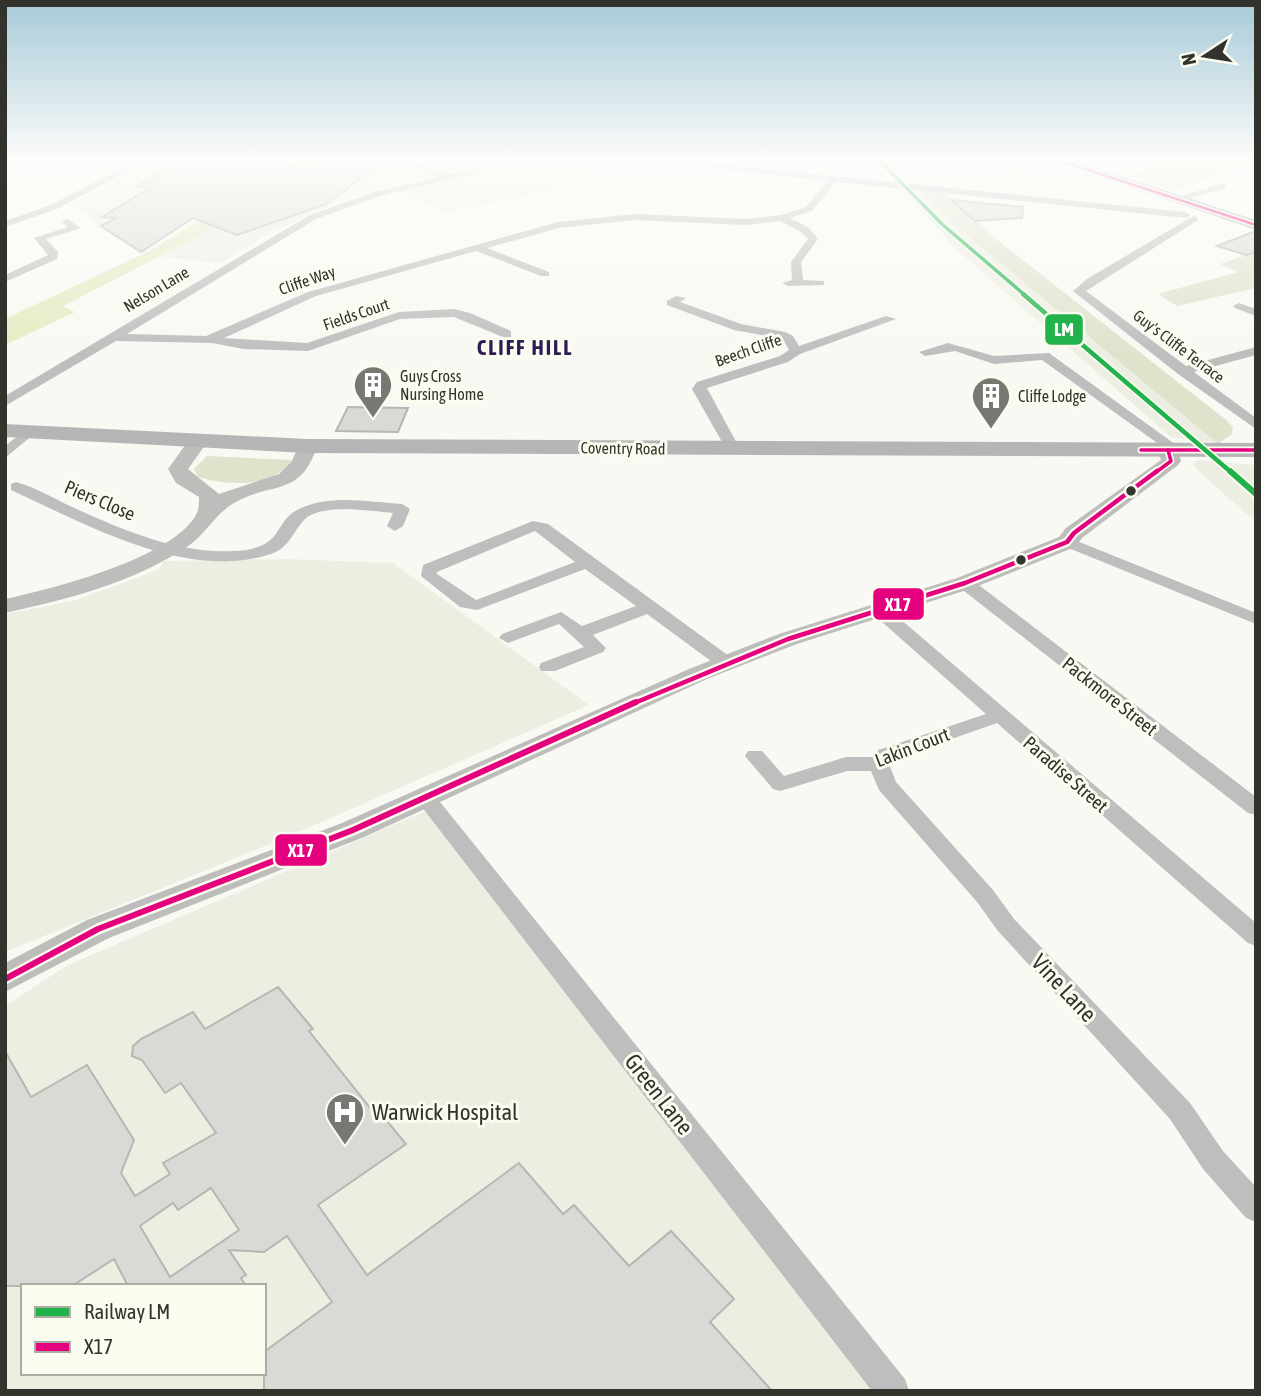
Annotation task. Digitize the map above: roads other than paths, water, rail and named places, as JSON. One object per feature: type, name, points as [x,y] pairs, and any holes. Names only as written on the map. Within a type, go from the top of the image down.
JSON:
[{"type":"main road","name":"Coventry Road","points":[[5,430],[307,446],[1141,450],[1167,457],[1251,449]]},
{"type":"street","points":[[5,279],[52,257],[53,252],[39,238],[76,228],[70,224]]},
{"type":"street","name":"Nelson Lane","points":[[5,402],[299,224]]},
{"type":"street","name":"Cliffe Way","points":[[111,337],[212,339],[273,308],[312,294],[474,247],[565,224]]},
{"type":"street","points":[[794,224],[805,230],[813,239],[796,262],[793,283],[820,283]]},
{"type":"street","name":"Guy's Cliffe Terrace","points":[[1178,224],[1079,289],[1081,295],[1256,425]]},
{"type":"street","points":[[474,247],[545,274]]},
{"type":"street","points":[[530,279],[559,270]]},
{"type":"street","name":"Beech Cliffe","points":[[680,298],[671,303],[738,327],[781,335],[789,339],[796,351]]},
{"type":"street","points":[[1239,306],[1253,316]]},
{"type":"street","name":"Fields Court","points":[[212,339],[244,345],[307,347],[399,316],[454,313],[507,334]]},
{"type":"street","name":"Beech Cliffe","points":[[733,449],[699,389],[702,384],[784,359],[796,351],[890,318]]},
{"type":"street","points":[[5,979],[98,929],[352,830],[726,663],[965,583],[1067,542],[1074,533],[1167,457],[1045,356],[993,360],[967,348],[952,346],[925,352]]},
{"type":"street","points":[[1183,371],[1256,351]]},
{"type":"street","points":[[5,454],[29,431]]},
{"type":"street","points":[[198,441],[178,469],[182,478],[210,496],[208,512]]},
{"type":"street","points":[[5,606],[97,584],[136,568],[193,532],[208,512],[229,496],[261,487],[294,473],[304,458],[307,446]]},
{"type":"street","points":[[194,485],[261,487]]},
{"type":"street","name":"Piers Close","points":[[16,487],[168,550],[217,554],[265,551],[285,541],[302,513],[316,508],[401,509],[395,526]]},
{"type":"street","points":[[587,563],[477,605],[466,603],[429,576],[429,569],[533,526],[542,527],[587,563],[726,663]]},
{"type":"street","points":[[1067,542],[1256,619]]},
{"type":"street","name":"Packmore Street","points":[[965,583],[1256,808]]},
{"type":"street","points":[[581,633],[650,607]]},
{"type":"street","name":"Paradise Street","points":[[878,610],[1256,937]]},
{"type":"street","points":[[508,638],[561,617],[597,648],[548,667]]},
{"type":"street","name":"Lakin Court","points":[[755,756],[780,784],[846,764],[879,764],[885,755],[999,716]]},
{"type":"street","name":"Vine Lane","points":[[879,764],[886,785],[1039,961],[1180,1111],[1213,1160],[1256,1208]]},
{"type":"street","name":"Green Lane","points":[[425,797],[893,1391]]},
{"type":"rail line","name":"LM","points":[[942,224],[1256,494]]},
{"type":"place","name":"Guys Cross Nursing Home","points":[[373,419]]},
{"type":"place","name":"Cliffe Lodge","points":[[991,430]]},
{"type":"place","name":"Warwick Hospital","points":[[345,1146]]},
{"type":"district","name":"CLIFF HILL","points":[[525,348]]}]
